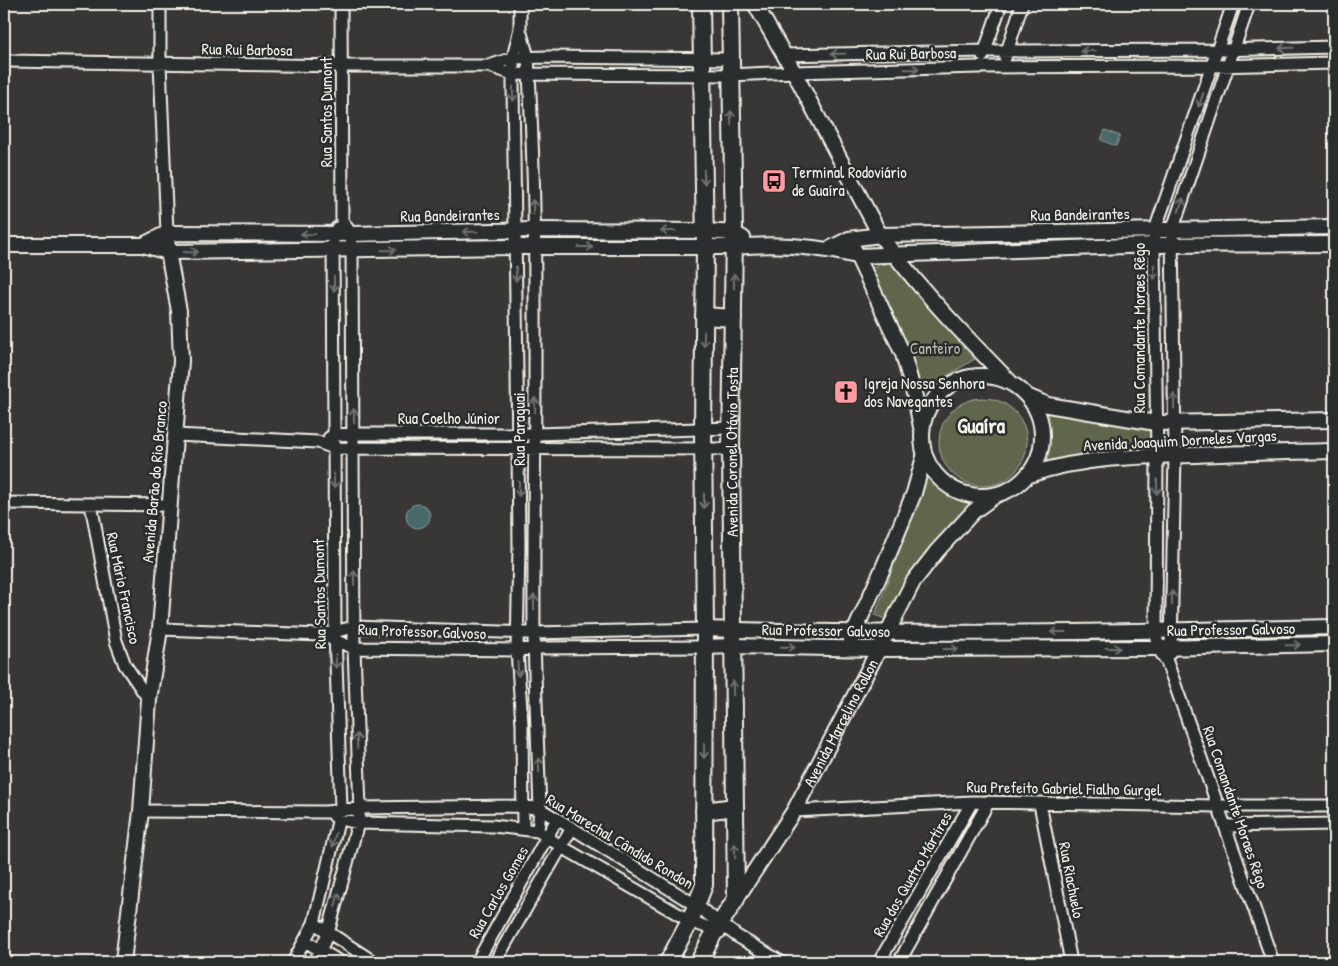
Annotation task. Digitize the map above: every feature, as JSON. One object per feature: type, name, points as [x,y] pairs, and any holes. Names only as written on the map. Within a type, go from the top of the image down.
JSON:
[{"type":"main road","name":"Avenida Coronel Otávio Tosta","points":[[694,914],[704,885],[705,629],[704,448],[702,429],[705,239],[701,4]]},
{"type":"main road","name":"Avenida Coronel Otávio Tosta","points":[[730,4],[734,240],[731,449],[736,900]]},
{"type":"main road","points":[[704,316],[733,318]]},
{"type":"main road","points":[[704,535],[732,532]]},
{"type":"main road","points":[[704,811],[735,808]]},
{"type":"main road","name":"Avenida Marcelino Rollon","points":[[699,962],[718,927],[736,900]]},
{"type":"main road","points":[[668,962],[694,914]]},
{"type":"street","name":"Avenida Barão do Rio Branco","points":[[123,962],[141,811],[149,700],[160,629],[181,361],[179,311],[166,233],[160,64],[160,4]]},
{"type":"street","name":"Rua Santos Dumont","points":[[293,962],[314,923],[340,814],[335,636],[334,234],[342,220],[341,4]]},
{"type":"street","name":"Rua Paraguai","points":[[520,4],[520,28],[513,58],[513,74],[518,434],[517,650],[522,725],[523,829]]},
{"type":"street","points":[[755,4],[794,72],[880,235],[955,325],[1010,382],[1029,398],[1041,422],[1041,450],[1029,475],[1014,488],[996,496],[974,497],[952,490],[935,476],[924,457],[916,397],[903,354],[849,239]]},
{"type":"street","points":[[979,67],[1001,4]]},
{"type":"street","points":[[1002,67],[1022,4]]},
{"type":"street","name":"Rua Comandante Moraes Rêgo","points":[[1232,4],[1213,66],[1155,230],[1156,632],[1164,648],[1167,662],[1273,962]]},
{"type":"street","name":"Rua Comandante Moraes Rêgo","points":[[1164,648],[1172,631],[1175,423],[1172,231],[1249,4]]},
{"type":"street","name":"Rua Paraguai","points":[[520,28],[528,57],[530,74],[536,434],[534,633],[540,809],[543,834]]},
{"type":"street","name":"Rua Rui Barbosa","points":[[783,55],[985,51],[1234,50],[1334,47]]},
{"type":"street","points":[[1107,66],[1108,51]]},
{"type":"street","points":[[885,70],[886,53]]},
{"type":"street","name":"Rua Rui Barbosa","points":[[4,61],[342,66],[489,66],[513,58],[528,57],[730,59]]},
{"type":"street","points":[[612,74],[613,58]]},
{"type":"street","name":"Rua Rui Barbosa","points":[[489,66],[513,74],[730,76],[794,72],[979,67],[1213,66],[1334,63]]},
{"type":"street","points":[[1184,146],[1200,150]]},
{"type":"street","points":[[514,149],[532,148]]},
{"type":"street","points":[[315,962],[328,933],[358,822],[360,808],[354,648],[352,250],[351,234],[342,220]]},
{"type":"street","name":"Rua Bandeirantes","points":[[829,249],[849,239],[880,235],[1334,227]]},
{"type":"street","points":[[1289,228],[1289,244]]},
{"type":"street","points":[[1244,229],[1244,245]]},
{"type":"street","name":"Rua Bandeirantes","points":[[143,245],[166,233],[351,234],[516,230],[614,231],[734,240],[757,245],[829,249],[857,256],[1154,245],[1334,244]]},
{"type":"street","points":[[613,247],[614,231]]},
{"type":"street","points":[[438,249],[439,232]]},
{"type":"street","points":[[976,234],[976,252]]},
{"type":"street","name":"Rua Bandeirantes","points":[[4,245],[143,245],[168,252],[613,247],[705,239]]},
{"type":"street","points":[[517,342],[535,341]]},
{"type":"street","points":[[921,430],[928,408],[943,389],[964,378],[987,376],[1010,382]]},
{"type":"street","name":"Avenida Joaquim Dorneles Vargas","points":[[1029,398],[1048,405],[1156,423],[1334,420]]},
{"type":"street","name":"Rua Coelho Júnior","points":[[318,442],[334,435],[354,434],[536,434],[732,428]]},
{"type":"street","name":"Rua Coelho Júnior","points":[[176,435],[318,442],[334,448],[731,449]]},
{"type":"street","name":"Avenida Joaquim Dorneles Vargas","points":[[1029,475],[1086,461],[1175,455],[1334,451]]},
{"type":"street","name":"Avenida Marcelino Rollon","points":[[847,649],[884,568],[914,493],[924,457]]},
{"type":"street","name":"Avenida Marcelino Rollon","points":[[736,900],[794,811],[880,650],[913,582],[937,551],[974,511],[996,496]]},
{"type":"street","points":[[4,503],[170,504]]},
{"type":"street","name":"Rua Mário Francisco","points":[[91,504],[116,641],[125,665],[149,700]]},
{"type":"street","name":"Rua Professor Galvoso","points":[[335,636],[354,627],[534,633],[705,629],[733,638],[847,649],[880,650],[1164,648],[1330,644]]},
{"type":"street","points":[[1330,627],[1330,644]]},
{"type":"street","name":"Rua Professor Galvoso","points":[[160,629],[335,636],[354,648],[517,650],[535,648],[704,647],[733,638],[854,633],[1156,632],[1330,627]]},
{"type":"street","points":[[1266,629],[1267,645]]},
{"type":"street","points":[[995,632],[995,649]]},
{"type":"street","points":[[522,725],[537,723]]},
{"type":"street","name":"Rua Prefeito Gabriel Fialho Gurgel","points":[[794,811],[972,802],[1334,806]]},
{"type":"street","name":"Rua dos Quatro Mártires","points":[[879,962],[972,802]]},
{"type":"street","name":"Rua dos Quatro Mártires","points":[[899,962],[988,803]]},
{"type":"street","name":"Rua Riachuelo","points":[[1040,804],[1071,962]]},
{"type":"street","name":"Rua Marechal Cândido Rondon","points":[[340,814],[360,808],[524,806],[540,809],[631,864],[694,914],[718,927]]},
{"type":"street","points":[[1307,806],[1308,825]]},
{"type":"street","name":"Rua Marechal Cândido Rondon","points":[[141,811],[326,812],[340,814],[358,822],[493,826],[523,829],[543,834],[620,880],[694,914],[737,936],[781,962]]},
{"type":"street","name":"Rua Carlos Gomes","points":[[477,962],[543,834],[557,819]]},
{"type":"street","points":[[1225,826],[1334,824]]},
{"type":"street","name":"Rua Carlos Gomes","points":[[495,962],[572,828]]},
{"type":"street","points":[[620,880],[631,864]]},
{"type":"street","points":[[314,923],[374,962]]},
{"type":"street","points":[[305,941],[340,962]]},
{"type":"green space","name":"Canteiro","points":[[899,260],[978,357],[924,390],[871,268]]},
{"type":"green space","points":[[974,398],[992,398],[1008,405],[1020,417],[1027,433],[1027,451],[1020,467],[1008,479],[992,486],[974,486],[958,479],[946,467],[939,451],[939,433],[946,417],[958,405]]},
{"type":"green space","points":[[1044,412],[1150,426],[1151,448],[1045,462]]},
{"type":"green space","points":[[929,473],[951,490],[977,501],[928,551],[890,621],[875,615]]},
{"type":"water","points":[[1105,130],[1120,136],[1116,146],[1101,140]]},
{"type":"water","points":[[418,504],[427,507],[430,516],[427,525],[418,528],[409,525],[406,516],[409,507]]},
{"type":"place","name":"Terminal Rodoviário de Guaíra","points":[[774,181]]},
{"type":"place","name":"Igreja Nossa Senhora dos Navegantes","points":[[846,392]]},
{"type":"district","name":"Guaíra","points":[[981,426]]}]
